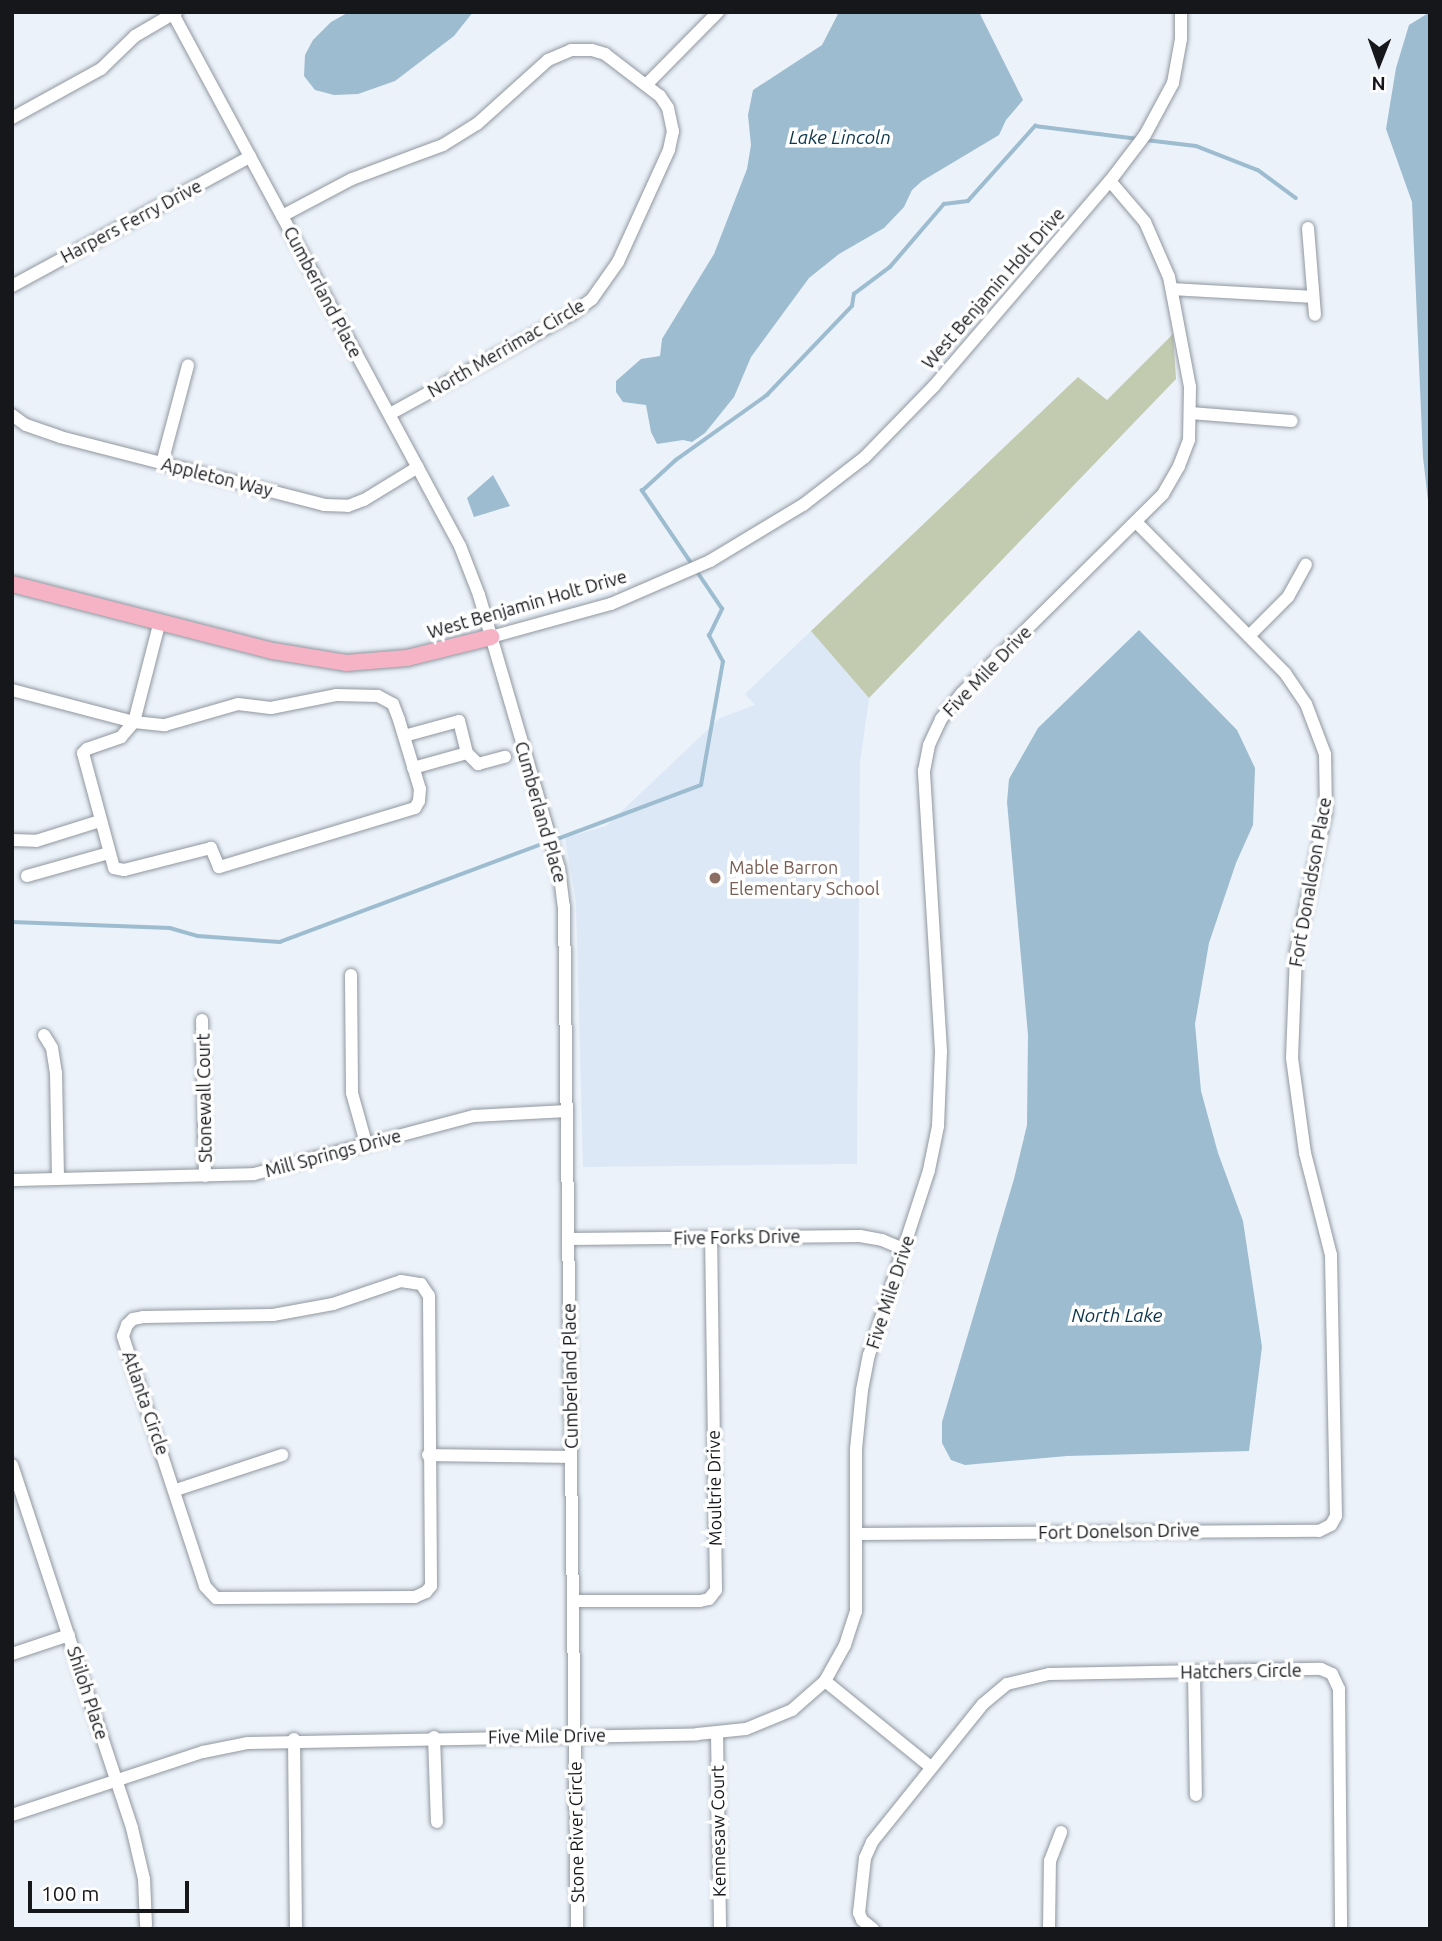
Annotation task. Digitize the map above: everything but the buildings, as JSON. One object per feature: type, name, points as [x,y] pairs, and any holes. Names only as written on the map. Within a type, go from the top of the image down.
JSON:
[{"type":"main road","name":"West Benjamin Holt Drive","points":[[12,584],[273,651],[345,663],[407,658],[491,637]]},
{"type":"street","points":[[646,85],[718,12]]},
{"type":"street","name":"West Benjamin Holt Drive","points":[[491,637],[611,604],[662,583],[743,544],[803,505],[865,457],[892,431],[1110,181],[1145,135],[1168,92],[1179,59],[1181,12]]},
{"type":"street","points":[[12,118],[101,69],[135,36],[174,13]]},
{"type":"street","name":"Cumberland Place","points":[[174,13],[460,546],[491,637],[563,888],[575,1736]]},
{"type":"street","name":"North Merrimac Circle","points":[[282,216],[352,179],[443,145],[477,124],[548,60],[565,51],[585,49],[599,52],[660,96],[668,108],[672,141],[618,262],[604,284],[572,314],[390,414]]},
{"type":"street","name":"Harpers Ferry Drive","points":[[12,286],[250,157]]},
{"type":"street","name":"Five Mile Drive","points":[[12,1815],[203,1752],[248,1743],[717,1733],[746,1730],[779,1717],[804,1701],[825,1681],[845,1645],[856,1612],[856,1449],[862,1390],[869,1355],[929,1170],[942,1089],[925,783],[929,745],[941,719],[962,692],[1163,494],[1180,466],[1189,440],[1191,413],[1187,368],[1172,289],[1157,244],[1145,222],[1110,181]]},
{"type":"street","points":[[1308,228],[1315,315]]},
{"type":"street","points":[[1172,289],[1314,297]]},
{"type":"street","points":[[162,463],[188,365]]},
{"type":"street","points":[[1191,413],[1292,421]]},
{"type":"street","name":"Appleton Way","points":[[12,415],[26,425],[60,437],[339,506],[364,500],[418,467]]},
{"type":"street","name":"Fort Donaldson Place","points":[[1136,522],[1285,673],[1316,724],[1326,768],[1326,811],[1296,953],[1292,1058],[1303,1141],[1331,1255],[1334,1478]]},
{"type":"street","points":[[1249,636],[1288,597],[1306,565]]},
{"type":"street","points":[[12,690],[134,722],[165,725],[238,704],[271,708],[336,695],[378,696],[393,704],[404,736],[419,789],[419,801],[415,808],[219,867],[211,848],[124,870],[114,868],[83,753],[87,748],[121,737],[134,722],[160,621]]},
{"type":"street","points":[[404,736],[459,721],[467,753],[478,764],[505,757]]},
{"type":"street","points":[[413,768],[467,753]]},
{"type":"street","points":[[12,840],[36,841],[100,821]]},
{"type":"street","points":[[27,876],[109,853]]},
{"type":"street","points":[[351,975],[352,1093],[366,1143]]},
{"type":"street","name":"Stonewall Court","points":[[202,1020],[205,1176]]},
{"type":"street","points":[[44,1035],[52,1048],[56,1073],[58,1178]]},
{"type":"street","name":"Mill Springs Drive","points":[[12,1180],[205,1176],[279,1169],[366,1143],[474,1116],[567,1111]]},
{"type":"street","name":"Five Forks Drive","points":[[568,1239],[860,1236],[882,1240],[903,1249]]},
{"type":"street","name":"Moultrie Drive","points":[[573,1601],[700,1601],[709,1599],[716,1590],[711,1237]]},
{"type":"street","name":"Atlanta Circle","points":[[409,1280],[421,1284],[429,1296],[428,1455],[432,1577],[426,1592],[415,1597],[216,1598],[205,1586],[176,1490],[123,1336],[127,1325],[133,1319],[273,1315],[333,1304],[409,1280]]},
{"type":"street","points":[[176,1490],[282,1455]]},
{"type":"street","points":[[428,1455],[571,1457]]},
{"type":"street","name":"Shiloh Place","points":[[12,1465],[16,1492],[68,1635],[140,1860],[145,1925]]},
{"type":"street","name":"Fort Donelson Drive","points":[[857,1534],[1319,1531],[1331,1525],[1336,1516],[1334,1478]]},
{"type":"street","points":[[12,1654],[68,1635]]},
{"type":"street","name":"Hatchers Circle","points":[[873,1929],[862,1920],[859,1913],[862,1874],[868,1849],[990,1696],[1017,1680],[1049,1674],[1321,1669],[1332,1674],[1337,1681],[1341,1929]]},
{"type":"street","points":[[1194,1673],[1196,1795]]},
{"type":"street","points":[[825,1681],[931,1767]]},
{"type":"street","name":"Kennesaw Court","points":[[717,1733],[720,1929]]},
{"type":"street","name":"Stone River Circle","points":[[575,1736],[577,1929]]},
{"type":"street","points":[[434,1737],[436,1822]]},
{"type":"street","points":[[294,1740],[296,1929]]},
{"type":"street","points":[[1049,1929],[1050,1861],[1061,1832]]},
{"type":"shaded area","name":"Mable Barron Elementary School","points":[[811,631],[869,698],[860,763],[857,1164],[583,1167],[576,902],[565,838],[606,826],[720,718],[755,705],[745,694]]},
{"type":"green space","points":[[1173,334],[1176,379],[869,698],[811,631],[1078,377],[1107,400]]},
{"type":"water","points":[[349,12],[473,12],[454,36],[395,81],[358,94],[334,95],[315,90],[304,76],[305,55],[313,40],[331,22]]},
{"type":"water","name":"Lake Lincoln","points":[[839,12],[979,12],[1023,100],[1006,120],[999,135],[922,181],[912,190],[904,207],[884,228],[839,254],[809,278],[751,357],[734,397],[705,433],[692,442],[683,440],[657,444],[651,432],[646,405],[623,402],[616,392],[616,381],[641,359],[660,356],[662,339],[714,254],[747,169],[751,145],[748,115],[753,90],[822,45]]},
{"type":"water","points":[[1430,12],[1430,518],[1423,457],[1412,202],[1386,129],[1396,68],[1409,25]]},
{"type":"water","points":[[493,475],[510,506],[474,517],[467,498]]},
{"type":"water","name":"North Lake","points":[[1139,630],[1237,730],[1255,768],[1253,825],[1236,863],[1209,943],[1195,1024],[1201,1091],[1218,1153],[1243,1221],[1262,1347],[1249,1451],[1067,1456],[965,1465],[951,1460],[942,1443],[942,1422],[1014,1179],[1027,1125],[1028,1035],[1007,802],[1009,779],[1038,728]]},
{"type":"waterway","points":[[555,840],[701,785],[723,662],[709,636],[722,609],[642,491],[676,460],[767,395],[852,306],[854,294],[890,267],[944,204],[968,201],[1035,126],[1138,139]]},
{"type":"waterway","points":[[1146,140],[1196,146],[1258,170],[1296,198]]},
{"type":"waterway","points":[[12,922],[170,928],[198,936],[280,942],[547,842]]},
{"type":"place","name":"Mable Barron Elementary School","points":[[715,878]]}]
